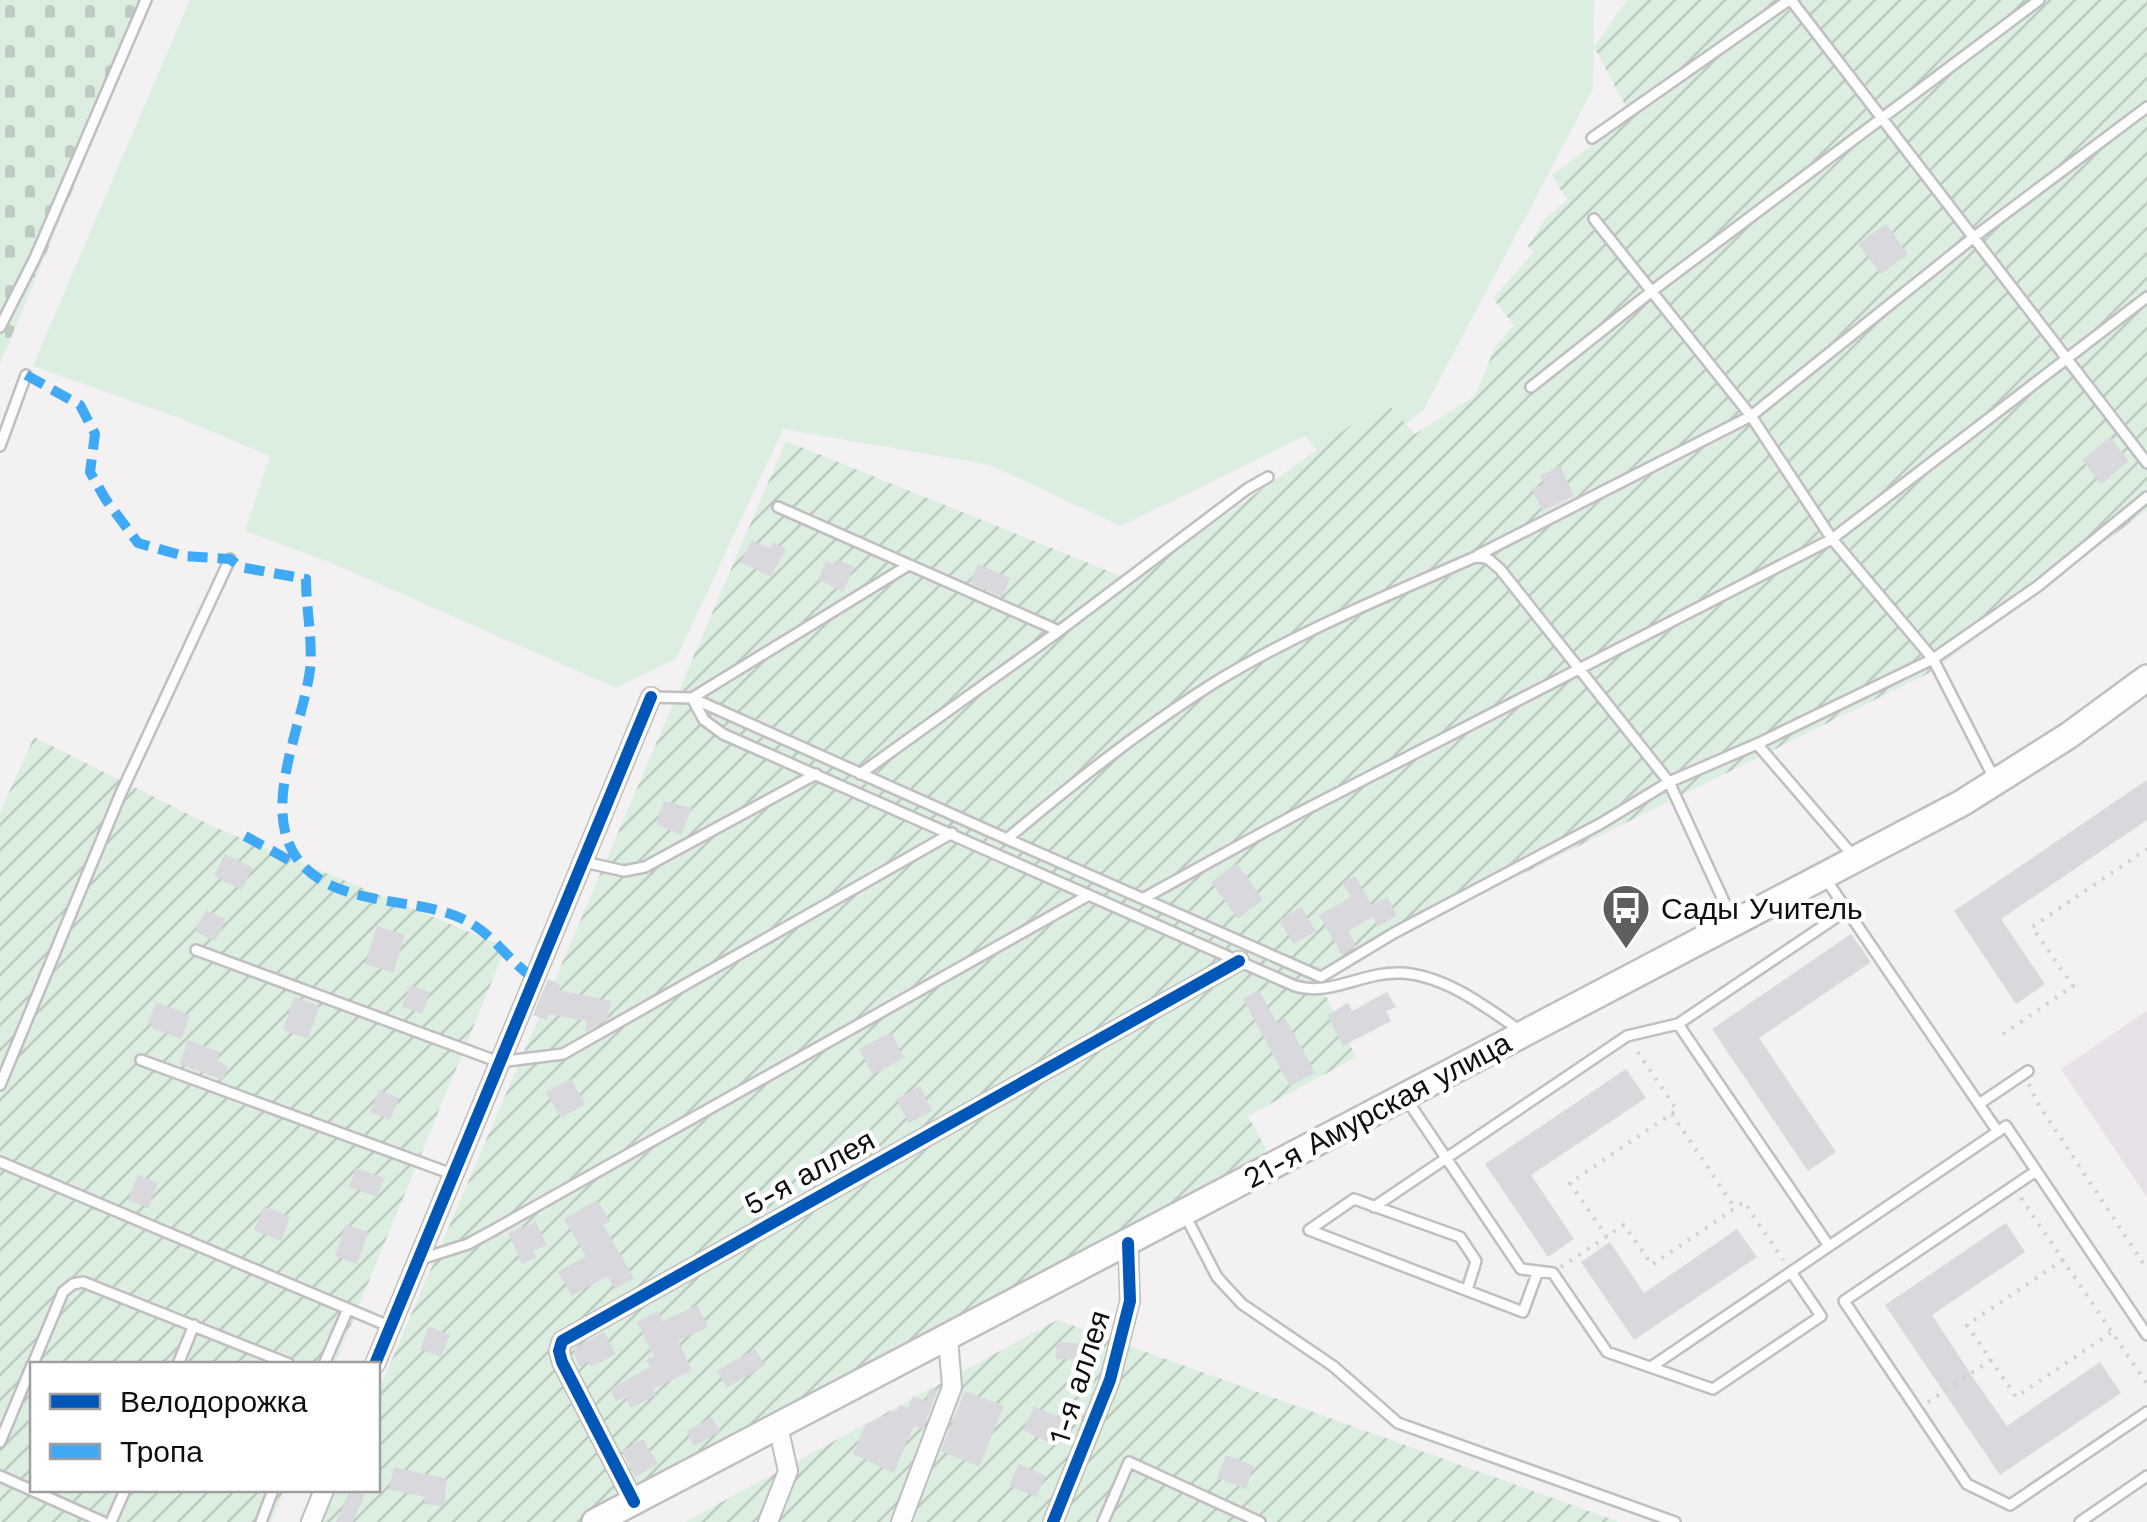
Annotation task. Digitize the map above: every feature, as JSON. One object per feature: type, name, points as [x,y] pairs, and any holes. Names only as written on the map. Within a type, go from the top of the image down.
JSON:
[{"type":"main road","name":"21-я Амурская улица","points":[[595,1522],[1857,860],[1996,783],[2147,678]]},
{"type":"street","points":[[377,1362],[651,697]]},
{"type":"street","name":"5-я аллея","points":[[634,1502],[562,1362],[562,1340],[1239,961]]},
{"type":"street","name":"1-я аллея","points":[[1053,1522],[1110,1380],[1130,1300],[1128,1244]]},
{"type":"street","points":[[901,1522],[952,1388],[948,1338]]},
{"type":"street","points":[[768,1522],[788,1471],[778,1426]]},
{"type":"street","points":[[311,1522],[323,1492]]},
{"type":"lane","points":[[0,327],[66,188],[146,0]]},
{"type":"lane","points":[[1592,138],[1790,0],[2147,463]]},
{"type":"lane","points":[[1532,386],[2039,0]]},
{"type":"lane","points":[[1007,839],[1083,775],[1214,683],[1316,628],[1475,557],[1751,416],[1974,238],[2147,107]]},
{"type":"lane","points":[[1594,219],[1751,416],[1832,539],[1932,659],[1996,783]]},
{"type":"lane","points":[[1144,898],[1290,817],[1832,539],[2147,297]]},
{"type":"lane","points":[[0,446],[26,375]]},
{"type":"lane","points":[[860,774],[1059,631],[1247,488],[1268,477]]},
{"type":"lane","points":[[651,697],[692,698],[1322,977],[1394,933],[1600,824],[1670,782],[1932,659],[2038,586],[2147,497]]},
{"type":"lane","points":[[778,507],[1059,631]]},
{"type":"lane","points":[[1475,557],[1486,558],[1500,570],[1670,782],[1734,924]]},
{"type":"lane","points":[[0,1085],[121,793],[230,559]]},
{"type":"lane","points":[[692,698],[906,566]]},
{"type":"lane","points":[[692,698],[712,727],[1310,990],[1400,972],[1445,984],[1523,1032]]},
{"type":"lane","points":[[1758,744],[1857,860]]},
{"type":"lane","points":[[582,862],[624,872],[645,867],[816,774]]},
{"type":"lane","points":[[196,950],[499,1062],[563,1054],[952,834]]},
{"type":"lane","points":[[1824,877],[1998,1132]]},
{"type":"lane","points":[[418,1260],[480,1238],[1090,895]]},
{"type":"lane","points":[[1374,1207],[1627,1036],[1678,1024],[1847,910]]},
{"type":"lane","points":[[1678,1024],[1829,1246]]},
{"type":"lane","points":[[141,1060],[452,1174]]},
{"type":"lane","points":[[1978,1104],[2028,1071]]},
{"type":"lane","points":[[1404,1096],[1521,1269],[1553,1273],[1606,1352],[1713,1389],[1821,1316],[1791,1272]]},
{"type":"lane","points":[[1650,1367],[2006,1126],[2147,1335]]},
{"type":"lane","points":[[0,1162],[391,1327]]},
{"type":"lane","points":[[2036,1171],[1844,1301],[1967,1484],[2010,1505],[2147,1412]]},
{"type":"lane","points":[[1467,1290],[1476,1262],[1460,1237],[1354,1200],[1308,1230],[1523,1312],[1538,1271]]},
{"type":"lane","points":[[1185,1214],[1217,1277],[1242,1304],[1333,1366],[1398,1424],[1674,1522]]},
{"type":"lane","points":[[34,1362],[63,1292],[83,1282],[284,1362]]},
{"type":"lane","points":[[325,1362],[348,1309]]},
{"type":"lane","points":[[179,1362],[194,1325]]},
{"type":"lane","points":[[0,1442],[30,1372]]},
{"type":"lane","points":[[1103,1522],[1129,1462],[1253,1521]]},
{"type":"lane","points":[[0,1476],[30,1489]]},
{"type":"lane","points":[[2080,1522],[2147,1477]]},
{"type":"lane","points":[[36,1492],[103,1522]]},
{"type":"lane","points":[[111,1522],[123,1492]]},
{"type":"lane","points":[[261,1522],[272,1492]]},
{"type":"path","points":[[2002,1034],[2073,986],[2032,926],[2147,849]]},
{"type":"path","points":[[1606,1237],[1570,1183],[1678,1110],[1627,1036]]},
{"type":"path","points":[[2028,1071],[2029,1087],[2037,1102],[2147,1269]]},
{"type":"path","points":[[1672,1114],[1735,1208]]},
{"type":"path","points":[[2014,1186],[2147,1384]]},
{"type":"path","points":[[1553,1273],[1624,1225],[1652,1265],[1744,1202],[1791,1272]]},
{"type":"path","points":[[2063,1260],[1967,1325],[2016,1397],[2112,1332]]},
{"type":"path","points":[[1917,1410],[1991,1360]]},
{"type":"shaded area","points":[[2147,1011],[2147,1197],[2061,1069]]},
{"type":"green space","points":[[0,0],[152,0],[0,364]]},
{"type":"green space","points":[[190,0],[1594,0],[1593,89],[1424,409],[1340,478],[1305,436],[1121,526],[990,465],[783,429],[676,659],[616,688],[334,564],[245,531],[270,456],[182,419],[33,366]]},
{"type":"green space","points":[[1627,0],[2147,0],[2147,510],[1933,671],[1316,976],[1356,1057],[1248,1116],[1268,1153],[583,1522],[322,1522],[335,1492],[380,1492],[380,1387],[786,441],[1133,581],[1385,401],[1415,434],[1475,396],[1495,347],[1514,325],[1493,298],[1534,252],[1528,246],[1546,218],[1567,200],[1552,175],[1631,116],[1594,47]]},
{"type":"green space","points":[[34,737],[212,826],[506,947],[336,1362],[30,1362],[30,1492],[283,1492],[271,1522],[0,1522],[0,812]]},
{"type":"green space","points":[[1057,1320],[1619,1522],[685,1522]]},
{"type":"building","points":[[1886,224],[1908,254],[1881,274],[1858,244]]},
{"type":"building","points":[[2110,437],[2129,461],[2101,484],[2082,460]]},
{"type":"building","points":[[1560,466],[1574,496],[1542,511],[1532,489],[1544,484],[1540,476]]},
{"type":"building","points":[[752,540],[770,549],[773,542],[786,548],[771,577],[741,562]]},
{"type":"building","points":[[838,560],[854,567],[843,592],[818,580],[826,561],[836,565]]},
{"type":"building","points":[[978,564],[1010,578],[1002,597],[970,583]]},
{"type":"building","points":[[2147,780],[2147,820],[2001,919],[2045,984],[2016,1004],[1954,911]]},
{"type":"building","points":[[664,801],[692,808],[681,835],[656,824]]},
{"type":"building","points":[[225,854],[253,868],[242,890],[214,876]]},
{"type":"building","points":[[1237,863],[1263,900],[1238,919],[1211,882]]},
{"type":"building","points":[[1355,876],[1372,905],[1387,897],[1397,916],[1378,926],[1373,917],[1348,931],[1356,946],[1342,955],[1319,915],[1351,897],[1342,883]]},
{"type":"building","points":[[1301,907],[1316,931],[1294,944],[1279,920]]},
{"type":"building","points":[[206,910],[226,920],[215,941],[195,931]]},
{"type":"building","points":[[377,926],[405,935],[393,973],[365,964]]},
{"type":"building","points":[[1851,934],[1871,962],[1759,1038],[1836,1152],[1808,1171],[1712,1029]]},
{"type":"building","points":[[548,979],[560,984],[558,990],[611,1001],[607,1020],[585,1032],[587,1021],[549,1014],[546,1020],[533,1015]]},
{"type":"building","points":[[410,985],[430,992],[422,1014],[402,1007]]},
{"type":"building","points":[[1259,990],[1277,1023],[1285,1018],[1315,1073],[1290,1086],[1243,999]]},
{"type":"building","points":[[1387,992],[1396,1007],[1386,1011],[1391,1021],[1343,1046],[1327,1015],[1348,1003],[1352,1011]]},
{"type":"building","points":[[294,997],[319,1006],[308,1039],[283,1030]]},
{"type":"building","points":[[156,1002],[190,1015],[181,1039],[148,1023]]},
{"type":"building","points":[[891,1032],[904,1058],[873,1075],[859,1049]]},
{"type":"building","points":[[188,1040],[220,1052],[217,1060],[228,1067],[223,1080],[180,1064]]},
{"type":"building","points":[[1626,1069],[1646,1098],[1531,1175],[1574,1239],[1548,1257],[1485,1164]]},
{"type":"building","points":[[571,1079],[585,1104],[561,1118],[546,1092]]},
{"type":"building","points":[[920,1086],[932,1111],[909,1123],[896,1099]]},
{"type":"building","points":[[379,1090],[399,1098],[390,1120],[370,1112]]},
{"type":"building","points":[[356,1168],[384,1178],[377,1197],[349,1187]]},
{"type":"building","points":[[138,1175],[158,1183],[148,1208],[128,1200]]},
{"type":"building","points":[[597,1200],[610,1221],[603,1225],[634,1278],[615,1289],[607,1276],[572,1296],[558,1272],[586,1256],[564,1219]]},
{"type":"building","points":[[264,1206],[290,1217],[281,1241],[254,1230]]},
{"type":"building","points":[[536,1222],[547,1245],[533,1251],[536,1258],[522,1264],[508,1233]]},
{"type":"building","points":[[2006,1223],[2025,1252],[1932,1315],[1974,1379],[2007,1426],[2100,1362],[2121,1393],[2000,1475],[1885,1305]]},
{"type":"building","points":[[346,1224],[368,1232],[357,1264],[335,1256]]},
{"type":"building","points":[[1737,1229],[1757,1257],[1634,1340],[1581,1262],[1610,1242],[1644,1293]]},
{"type":"building","points":[[697,1305],[708,1327],[678,1341],[692,1370],[653,1389],[656,1395],[631,1408],[625,1397],[616,1401],[610,1389],[650,1367],[646,1360],[654,1356],[637,1322],[658,1311],[663,1321]]},
{"type":"building","points":[[429,1326],[450,1335],[441,1357],[420,1349]]},
{"type":"building","points":[[604,1332],[616,1354],[591,1367],[588,1362],[579,1367],[573,1349]]},
{"type":"building","points":[[1057,1342],[1090,1344],[1089,1360],[1056,1359]]},
{"type":"building","points":[[755,1349],[765,1365],[727,1388],[717,1371]]},
{"type":"building","points":[[930,1388],[937,1391],[923,1429],[914,1426],[894,1473],[853,1454],[866,1424],[899,1409],[900,1405],[908,1408],[913,1396],[926,1401]]},
{"type":"building","points":[[965,1391],[1004,1406],[979,1467],[941,1451]]},
{"type":"building","points":[[1034,1406],[1064,1420],[1052,1444],[1023,1430]]},
{"type":"building","points":[[712,1417],[720,1432],[694,1446],[686,1431]]},
{"type":"building","points":[[643,1439],[658,1464],[635,1477],[622,1451]]},
{"type":"building","points":[[1226,1455],[1254,1466],[1246,1489],[1217,1478]]},
{"type":"building","points":[[1019,1464],[1046,1476],[1036,1497],[1009,1486]]},
{"type":"building","points":[[394,1467],[447,1479],[444,1506],[424,1504],[425,1497],[389,1489]]},
{"type":"building","points":[[349,1492],[365,1494],[353,1522],[336,1522]]},
{"type":"marked path","points":[[26,375],[80,405],[95,434],[90,472],[138,543],[184,556],[230,559],[240,567],[306,579],[310,670],[289,756],[283,815],[288,842],[302,865],[345,891],[435,909],[467,921],[536,980]]},
{"type":"marked path","points":[[245,836],[296,864]]},
{"type":"cycle path","points":[[376,1362],[651,697]]},
{"type":"cycle path","points":[[634,1502],[562,1362],[562,1341],[1239,961]]},
{"type":"cycle path","points":[[1053,1522],[1110,1380],[1130,1301],[1128,1243]]},
{"type":"place","name":"Сады Учитель","points":[[1626,950]]}]
